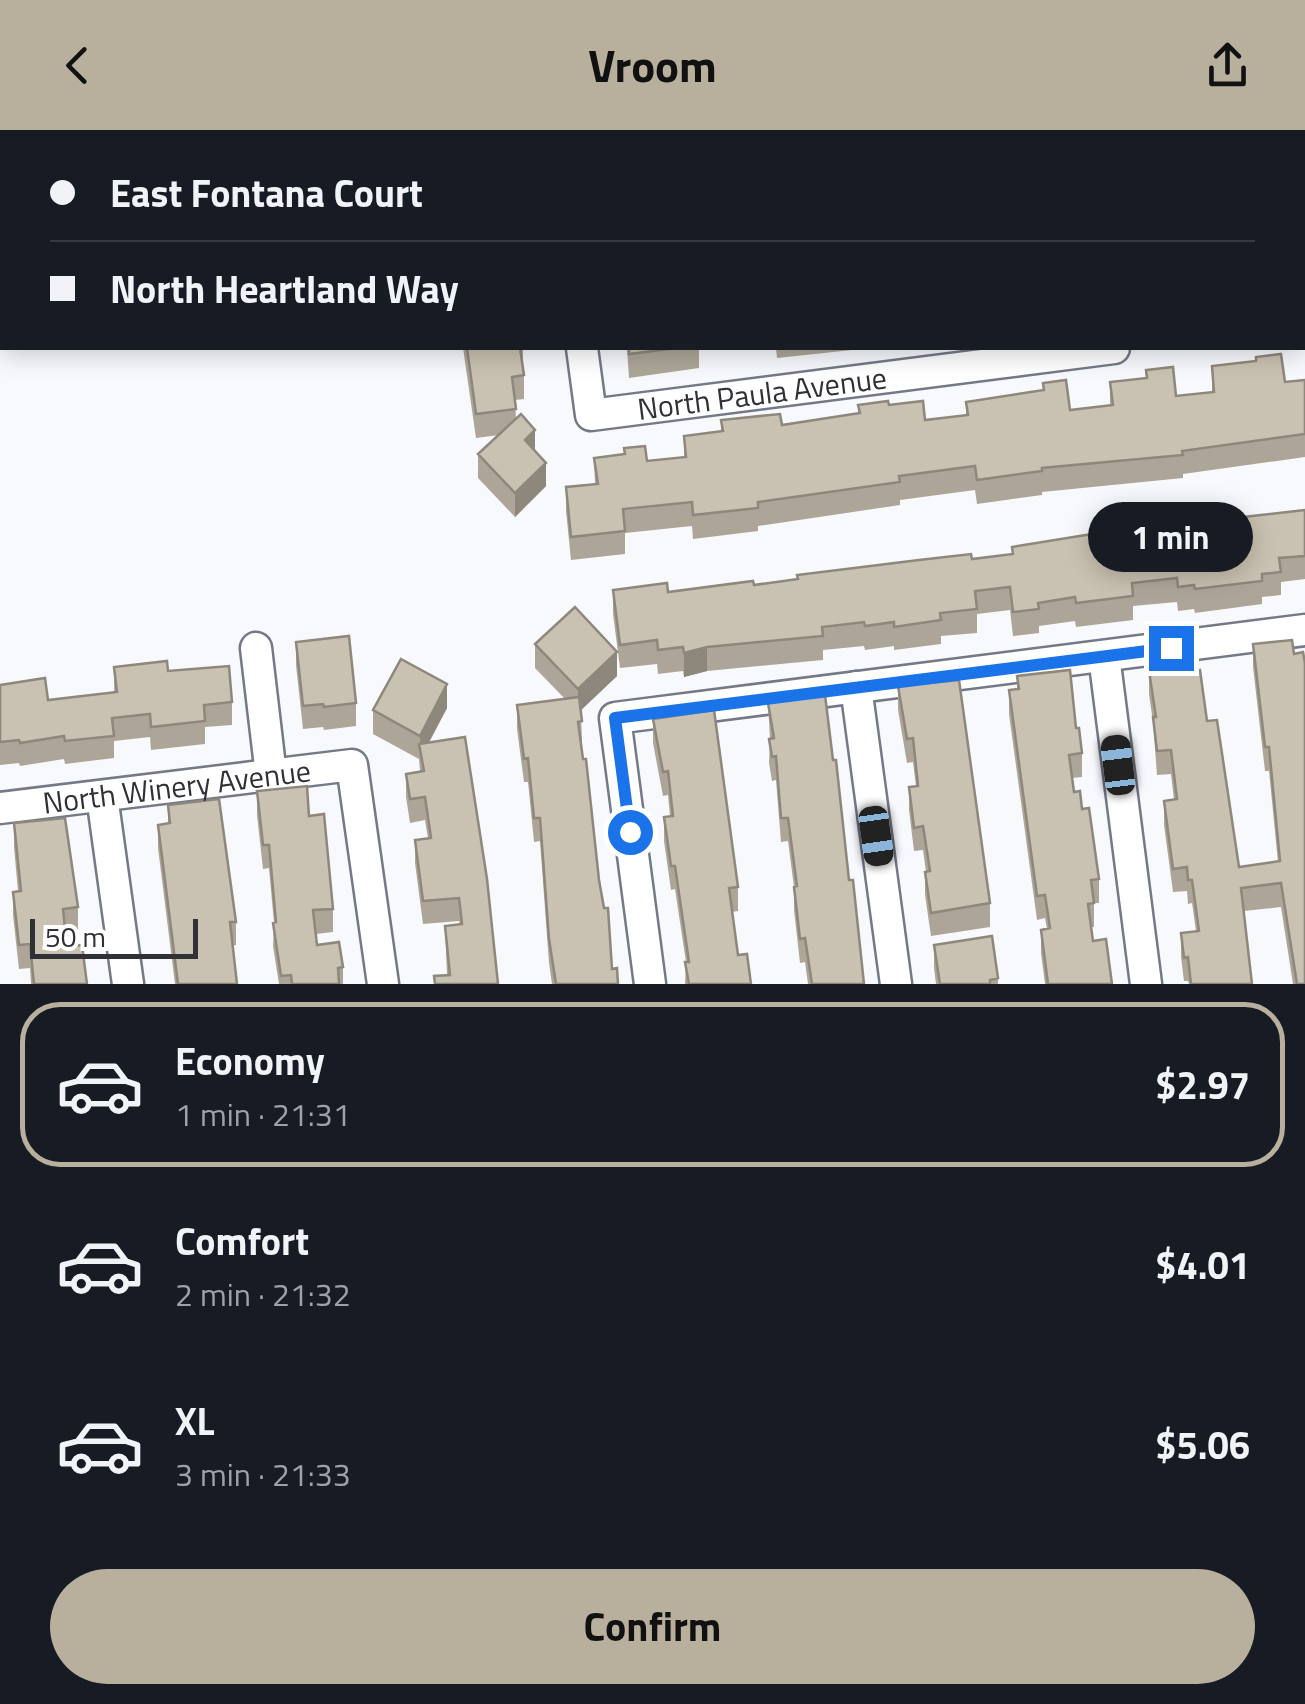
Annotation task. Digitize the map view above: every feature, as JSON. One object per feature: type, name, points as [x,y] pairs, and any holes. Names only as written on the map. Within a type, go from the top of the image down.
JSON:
[{"type":"street","name":"North Paula Avenue","points":[[582,350],[591,415],[900,361],[1081,350]]},
{"type":"street","points":[[650,984],[615,718],[1305,630]]},
{"type":"street","points":[[256,648],[272,775]]},
{"type":"street","points":[[1104,656],[1146,984]]},
{"type":"street","points":[[856,687],[896,984]]},
{"type":"street","name":"North Winery Avenue","points":[[0,808],[352,765],[383,984]]},
{"type":"street","points":[[102,796],[128,984]]},
{"type":"building","points":[[467,350],[520,350],[524,375],[512,377],[516,409],[476,414]]},
{"type":"building","points":[[629,350],[661,350],[629,354]]},
{"type":"building","points":[[1281,354],[1285,382],[1305,380],[1305,434],[1182,451],[1183,455],[1042,468],[977,480],[975,466],[899,476],[900,482],[758,502],[758,508],[693,515],[692,502],[623,509],[625,531],[571,537],[566,487],[598,484],[594,458],[625,454],[624,448],[645,446],[647,461],[686,457],[684,436],[723,431],[721,420],[780,414],[782,425],[860,413],[858,405],[923,401],[925,420],[968,415],[966,402],[1044,390],[1043,383],[1066,380],[1070,410],[1113,405],[1110,382],[1147,378],[1146,370],[1173,367],[1176,396],[1214,392],[1212,366]]},
{"type":"building","points":[[521,414],[535,430],[525,440],[546,463],[515,493],[478,454]]},
{"type":"building","points":[[1305,510],[1305,556],[1279,558],[1281,572],[1262,574],[1262,581],[1195,589],[1194,585],[1178,587],[1177,578],[1132,583],[1133,596],[1076,603],[1075,597],[1038,603],[1039,609],[1013,612],[1010,587],[975,591],[977,609],[940,613],[941,620],[894,627],[894,622],[865,626],[864,622],[822,627],[823,636],[707,647],[684,653],[683,647],[658,650],[657,640],[620,645],[613,590],[667,583],[668,592],[753,581],[754,585],[798,579],[797,575],[919,560],[1013,554],[1012,547],[1092,534]]},
{"type":"building","points":[[575,607],[617,652],[578,689],[535,644]]},
{"type":"building","points":[[349,636],[356,703],[303,706],[296,642]]},
{"type":"building","points":[[1292,640],[1294,654],[1303,652],[1305,663],[1305,984],[1297,984],[1281,883],[1241,888],[1252,984],[1191,984],[1181,933],[1199,931],[1187,867],[1173,869],[1164,801],[1177,799],[1171,750],[1157,751],[1149,671],[1165,668],[1163,655],[1191,651],[1194,671],[1200,670],[1207,721],[1217,720],[1239,867],[1280,861],[1269,747],[1265,747],[1253,644]]},
{"type":"building","points":[[401,659],[447,684],[420,736],[373,710]]},
{"type":"building","points":[[167,661],[168,671],[229,666],[232,702],[204,705],[205,721],[151,727],[150,714],[112,718],[114,736],[0,742],[0,685],[45,678],[48,700],[117,692],[114,667]]},
{"type":"building","points":[[1070,670],[1082,753],[1069,755],[1074,792],[1080,791],[1082,809],[1089,808],[1099,879],[1091,880],[1094,903],[1088,904],[1093,941],[1106,939],[1112,984],[1048,984],[1041,930],[1050,928],[1045,895],[1037,896],[1009,690],[1019,689],[1017,676]]},
{"type":"building","points":[[959,680],[990,903],[931,913],[923,826],[914,828],[909,787],[918,786],[913,738],[907,739],[898,686]]},
{"type":"building","points":[[825,695],[849,880],[853,880],[864,984],[812,984],[805,938],[800,939],[788,818],[781,818],[776,756],[772,757],[769,739],[774,738],[768,703]]},
{"type":"building","points":[[579,697],[582,721],[578,722],[586,759],[599,880],[604,908],[608,908],[612,969],[617,968],[618,984],[556,984],[540,818],[534,818],[528,758],[524,759],[517,705]]},
{"type":"building","points":[[714,710],[738,887],[729,888],[738,955],[747,954],[751,984],[689,984],[675,866],[671,866],[664,817],[673,816],[668,771],[663,772],[653,719]]},
{"type":"building","points":[[465,737],[487,879],[498,984],[435,984],[434,976],[450,975],[445,926],[462,924],[459,898],[423,901],[415,840],[431,838],[425,797],[410,799],[406,774],[424,771],[419,744]]},
{"type":"building","points":[[307,786],[309,816],[324,814],[333,909],[313,910],[317,945],[339,942],[343,967],[338,968],[339,984],[292,984],[291,975],[281,976],[273,923],[276,922],[269,845],[263,845],[257,791]]},
{"type":"building","points":[[219,799],[236,922],[230,922],[237,984],[178,984],[158,825],[170,823],[168,805]]},
{"type":"building","points":[[65,818],[78,907],[63,909],[67,947],[82,945],[87,984],[34,984],[30,944],[19,945],[13,892],[21,891],[14,823]]},
{"type":"building","points":[[992,936],[998,978],[990,980],[990,984],[940,984],[934,945]]},
{"type":"route","points":[[630,832],[615,718],[1171,648]]}]
